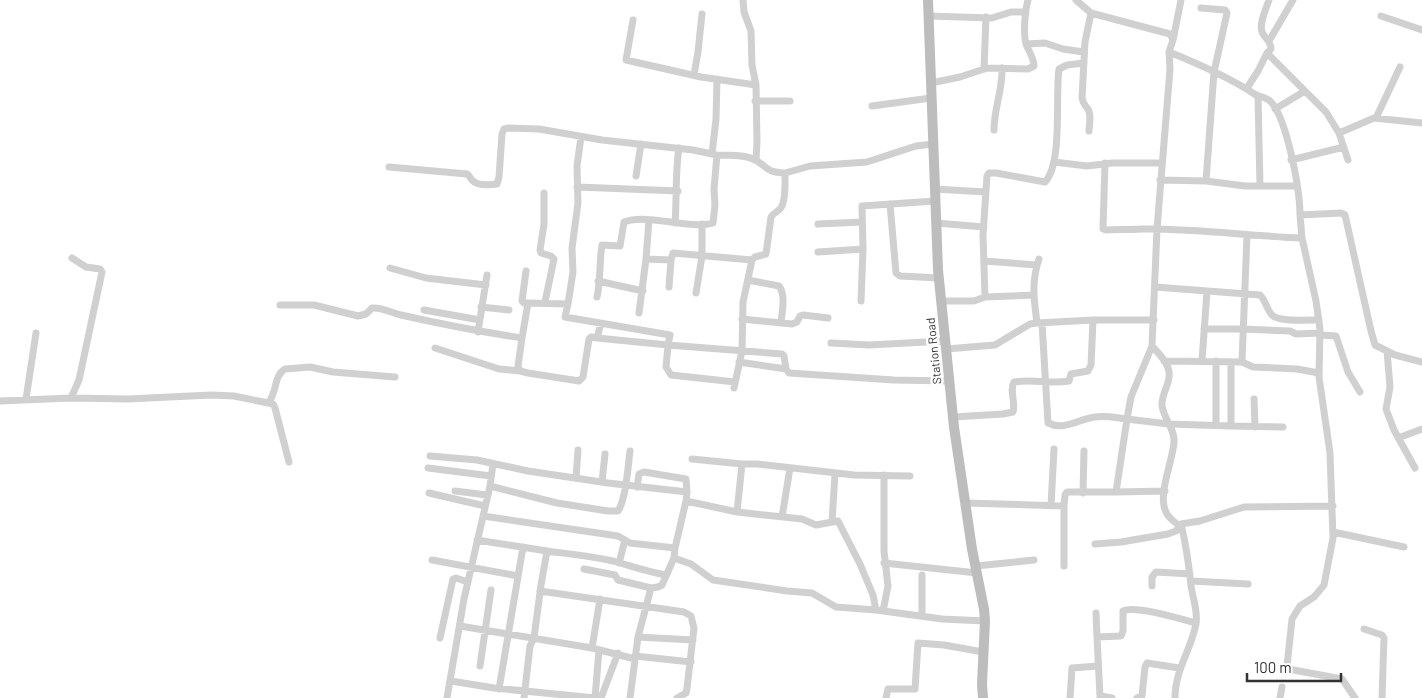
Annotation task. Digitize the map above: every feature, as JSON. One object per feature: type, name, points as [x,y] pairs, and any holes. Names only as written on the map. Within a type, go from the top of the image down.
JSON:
[{"type":"main road","name":"Station Road","points":[[928,0],[934,190],[939,278],[952,417],[985,621],[983,698]]},
{"type":"street","points":[[743,0],[744,12],[751,31],[752,65],[756,85],[756,160]]},
{"type":"street","points":[[931,83],[960,77],[984,69],[1028,68],[1034,66],[1033,57],[1026,44],[1025,12],[1028,0]]},
{"type":"street","points":[[1076,0],[1091,13],[1170,34],[1173,40]]},
{"type":"street","points":[[1116,492],[1131,397],[1152,346],[1160,180],[1170,69],[1169,52],[1181,0]]},
{"type":"street","points":[[1247,88],[1271,49],[1271,43],[1262,32],[1262,24],[1269,0]]},
{"type":"street","points":[[1269,41],[1293,0]]},
{"type":"street","points":[[1201,8],[1227,12],[1225,30],[1214,72],[1206,181]]},
{"type":"street","points":[[928,16],[992,18],[1011,12],[1025,12]]},
{"type":"street","points":[[1088,131],[1089,110],[1083,103],[1082,98],[1086,32],[1091,13]]},
{"type":"street","points":[[694,75],[702,14]]},
{"type":"street","points":[[1381,16],[1422,30]]},
{"type":"street","points":[[984,69],[986,17]]},
{"type":"street","points":[[633,20],[626,60],[694,75],[756,85]]},
{"type":"street","points":[[1026,44],[1045,43],[1084,52]]},
{"type":"street","points":[[1169,52],[1247,88],[1258,96],[1269,99],[1285,128],[1292,160],[1302,238],[1319,320],[1319,373],[1330,453],[1333,506],[1333,532],[1324,585],[1314,597],[1300,606],[1292,619],[1287,666],[1288,669],[1342,679],[1355,698]]},
{"type":"street","points":[[1267,53],[1326,112],[1339,133],[1348,160]]},
{"type":"street","points":[[984,297],[984,227],[989,173],[1046,182],[1054,162],[1059,69],[1067,64],[1084,63]]},
{"type":"street","points":[[1376,118],[1400,67]]},
{"type":"street","points":[[994,130],[995,108],[1003,82],[1002,68]]},
{"type":"street","points":[[597,297],[600,284],[598,281],[602,245],[620,246],[623,224],[627,220],[712,224],[714,220],[717,79]]},
{"type":"street","points":[[1275,109],[1305,91]]},
{"type":"street","points":[[1258,96],[1260,186]]},
{"type":"street","points":[[872,106],[931,98]]},
{"type":"street","points":[[755,101],[790,101]]},
{"type":"street","points":[[1339,133],[1376,118],[1422,123]]},
{"type":"street","points":[[389,167],[467,174],[473,182],[494,185],[498,181],[502,134],[505,128],[539,129],[581,137],[736,155],[756,160],[772,172],[785,173],[810,166],[866,162],[916,146],[933,144]]},
{"type":"street","points":[[581,137],[577,166],[578,203],[572,248],[573,272],[565,316],[670,335],[666,367],[671,375],[735,385],[738,362],[742,351],[743,299],[752,260]]},
{"type":"street","points":[[636,176],[641,144]]},
{"type":"street","points":[[1292,160],[1344,147]]},
{"type":"street","points":[[675,223],[678,191],[676,170],[679,148]]},
{"type":"street","points":[[1054,162],[1087,166],[1105,163],[1162,163]]},
{"type":"street","points":[[1105,163],[1103,229],[1157,229],[1302,238]]},
{"type":"street","points":[[669,287],[673,253],[752,260],[755,257],[766,254],[770,217],[773,213],[780,210],[783,204],[785,173]]},
{"type":"street","points":[[1160,180],[1206,181],[1245,186],[1296,186]]},
{"type":"street","points":[[577,187],[678,191]]},
{"type":"street","points":[[934,190],[986,192]]},
{"type":"street","points":[[544,193],[544,224],[540,250],[541,253],[554,259],[546,302]]},
{"type":"street","points":[[861,301],[862,206],[935,201]]},
{"type":"street","points":[[890,204],[896,273],[900,276],[939,278]]},
{"type":"street","points":[[1300,215],[1340,213],[1345,215],[1374,343],[1376,346],[1387,351],[1422,362]]},
{"type":"street","points":[[639,314],[643,291],[649,220]]},
{"type":"street","points":[[818,224],[862,222]]},
{"type":"street","points":[[696,293],[702,256],[702,224]]},
{"type":"street","points":[[936,224],[984,227]]},
{"type":"street","points":[[1242,362],[1247,235]]},
{"type":"street","points":[[818,252],[862,249]]},
{"type":"street","points":[[71,398],[79,380],[102,272],[100,269],[86,266],[72,258]]},
{"type":"street","points":[[646,260],[671,260]]},
{"type":"street","points":[[984,261],[1038,262],[1033,280],[1040,323],[1048,423],[1066,426],[1096,417],[1111,416],[1168,424],[1283,427]]},
{"type":"street","points":[[390,268],[426,278],[486,286]]},
{"type":"street","points":[[526,271],[522,301],[524,303],[568,304]]},
{"type":"street","points":[[478,332],[487,274]]},
{"type":"street","points":[[748,280],[779,286],[782,289],[781,323]]},
{"type":"street","points":[[598,281],[643,291]]},
{"type":"street","points":[[1155,287],[1260,295],[1263,297],[1271,314],[1277,319],[1319,320]]},
{"type":"street","points":[[1202,361],[1207,291]]},
{"type":"street","points":[[941,301],[974,301],[984,297],[1034,295]]},
{"type":"street","points":[[520,371],[518,366],[528,303]]},
{"type":"street","points":[[280,305],[314,305],[358,316],[366,314],[372,308],[375,308],[478,332],[522,338]]},
{"type":"street","points":[[481,307],[509,310]]},
{"type":"street","points":[[424,310],[480,320]]},
{"type":"street","points":[[742,319],[795,323],[803,315],[828,318]]},
{"type":"street","points":[[830,343],[853,345],[995,345],[1030,324],[1094,320],[1154,320]]},
{"type":"street","points":[[952,417],[1013,412],[1012,384],[1019,382],[1055,383],[1069,381],[1071,374],[1088,371],[1091,365],[1094,320]]},
{"type":"street","points":[[597,338],[601,323]]},
{"type":"street","points":[[1204,329],[1244,328],[1336,336],[1348,372],[1360,392]]},
{"type":"street","points":[[26,399],[36,333]]},
{"type":"street","points":[[436,348],[499,369],[574,381],[582,380],[589,339],[591,337],[782,354],[789,373],[814,376],[949,381]]},
{"type":"street","points":[[1152,346],[1164,361],[1169,372],[1162,402],[1174,440],[1164,508],[1178,525],[1200,521],[1244,507],[1333,506]]},
{"type":"street","points":[[1387,351],[1390,387],[1386,409],[1398,438],[1415,468]]},
{"type":"street","points":[[1164,361],[1242,362],[1253,367],[1296,369],[1319,373]]},
{"type":"street","points":[[1216,361],[1216,425]]},
{"type":"street","points":[[738,362],[786,369]]},
{"type":"street","points":[[1231,362],[1231,426]]},
{"type":"street","points":[[268,403],[275,393],[278,375],[285,369],[306,367],[333,372],[395,377]]},
{"type":"street","points":[[0,401],[71,398],[128,399],[211,395],[234,396],[273,404],[290,462]]},
{"type":"street","points":[[1254,399],[1255,427]]},
{"type":"street","points":[[1398,438],[1422,430]]},
{"type":"street","points":[[1051,506],[1054,449]]},
{"type":"street","points":[[576,478],[578,450]]},
{"type":"street","points":[[490,486],[557,503],[614,512],[618,511],[625,485],[630,451]]},
{"type":"street","points":[[1083,493],[1084,451]]},
{"type":"street","points":[[602,482],[605,454]]},
{"type":"street","points":[[430,456],[477,460],[528,471],[637,487],[687,492]]},
{"type":"street","points":[[692,459],[757,464],[835,474],[910,476]]},
{"type":"street","points":[[447,698],[476,540],[488,496],[493,464]]},
{"type":"street","points":[[737,512],[742,464]]},
{"type":"street","points":[[428,468],[491,476]]},
{"type":"street","points":[[782,517],[790,468]]},
{"type":"street","points":[[584,569],[615,576],[618,580],[650,588],[660,586],[674,558],[686,501],[686,479],[644,472],[639,474],[637,487]]},
{"type":"street","points":[[832,522],[835,474]]},
{"type":"street","points":[[880,610],[888,586],[884,563],[884,476]]},
{"type":"street","points":[[455,490],[488,496]]},
{"type":"street","points":[[1064,566],[1064,506],[1066,493],[1165,491]]},
{"type":"street","points":[[429,493],[485,506]]},
{"type":"street","points":[[686,501],[737,512],[802,520],[816,525],[838,521],[880,610]]},
{"type":"street","points":[[965,503],[1064,506]]},
{"type":"street","points":[[483,516],[618,536],[630,543],[675,548]]},
{"type":"street","points":[[1095,544],[1155,538],[1176,531],[1181,524]]},
{"type":"street","points":[[1175,698],[1179,668],[1196,623],[1196,609],[1188,554],[1181,524]]},
{"type":"street","points":[[1333,532],[1404,546]]},
{"type":"street","points":[[476,540],[584,555],[619,563],[644,572],[666,575]]},
{"type":"street","points":[[619,563],[625,540]]},
{"type":"street","points":[[499,689],[523,547]]},
{"type":"street","points":[[525,694],[530,646],[534,638],[547,551]]},
{"type":"street","points":[[674,558],[691,564],[713,580],[812,593],[836,607],[880,610],[942,619],[985,621]]},
{"type":"street","points":[[432,560],[518,576]]},
{"type":"street","points":[[884,563],[977,569],[1034,560]]},
{"type":"street","points":[[1152,586],[1154,573],[1248,584]]},
{"type":"street","points":[[922,575],[922,616]]},
{"type":"street","points":[[440,638],[453,579],[456,578],[468,582]]},
{"type":"street","points":[[630,698],[638,637],[647,608],[650,588]]},
{"type":"street","points":[[480,666],[491,590]]},
{"type":"street","points":[[540,591],[688,614],[693,620],[691,662],[686,692],[677,698]]},
{"type":"street","points":[[451,681],[525,694],[595,698],[595,649],[600,599]]},
{"type":"street","points":[[1097,637],[1121,636],[1123,631],[1123,610],[1128,609],[1196,623]]},
{"type":"street","points":[[1096,613],[1100,697],[1112,698]]},
{"type":"street","points":[[460,626],[635,657],[691,662]]},
{"type":"street","points":[[1364,629],[1382,635],[1384,638],[1382,698]]},
{"type":"street","points":[[638,637],[693,640]]},
{"type":"street","points":[[886,698],[888,689],[915,688],[918,643],[944,645],[983,652]]},
{"type":"street","points":[[601,698],[618,653]]},
{"type":"street","points":[[1137,698],[1142,696],[1144,667],[1147,663],[1179,668]]},
{"type":"street","points":[[1070,698],[1072,668],[1098,666]]},
{"type":"street","points":[[1280,698],[1282,687]]}]
